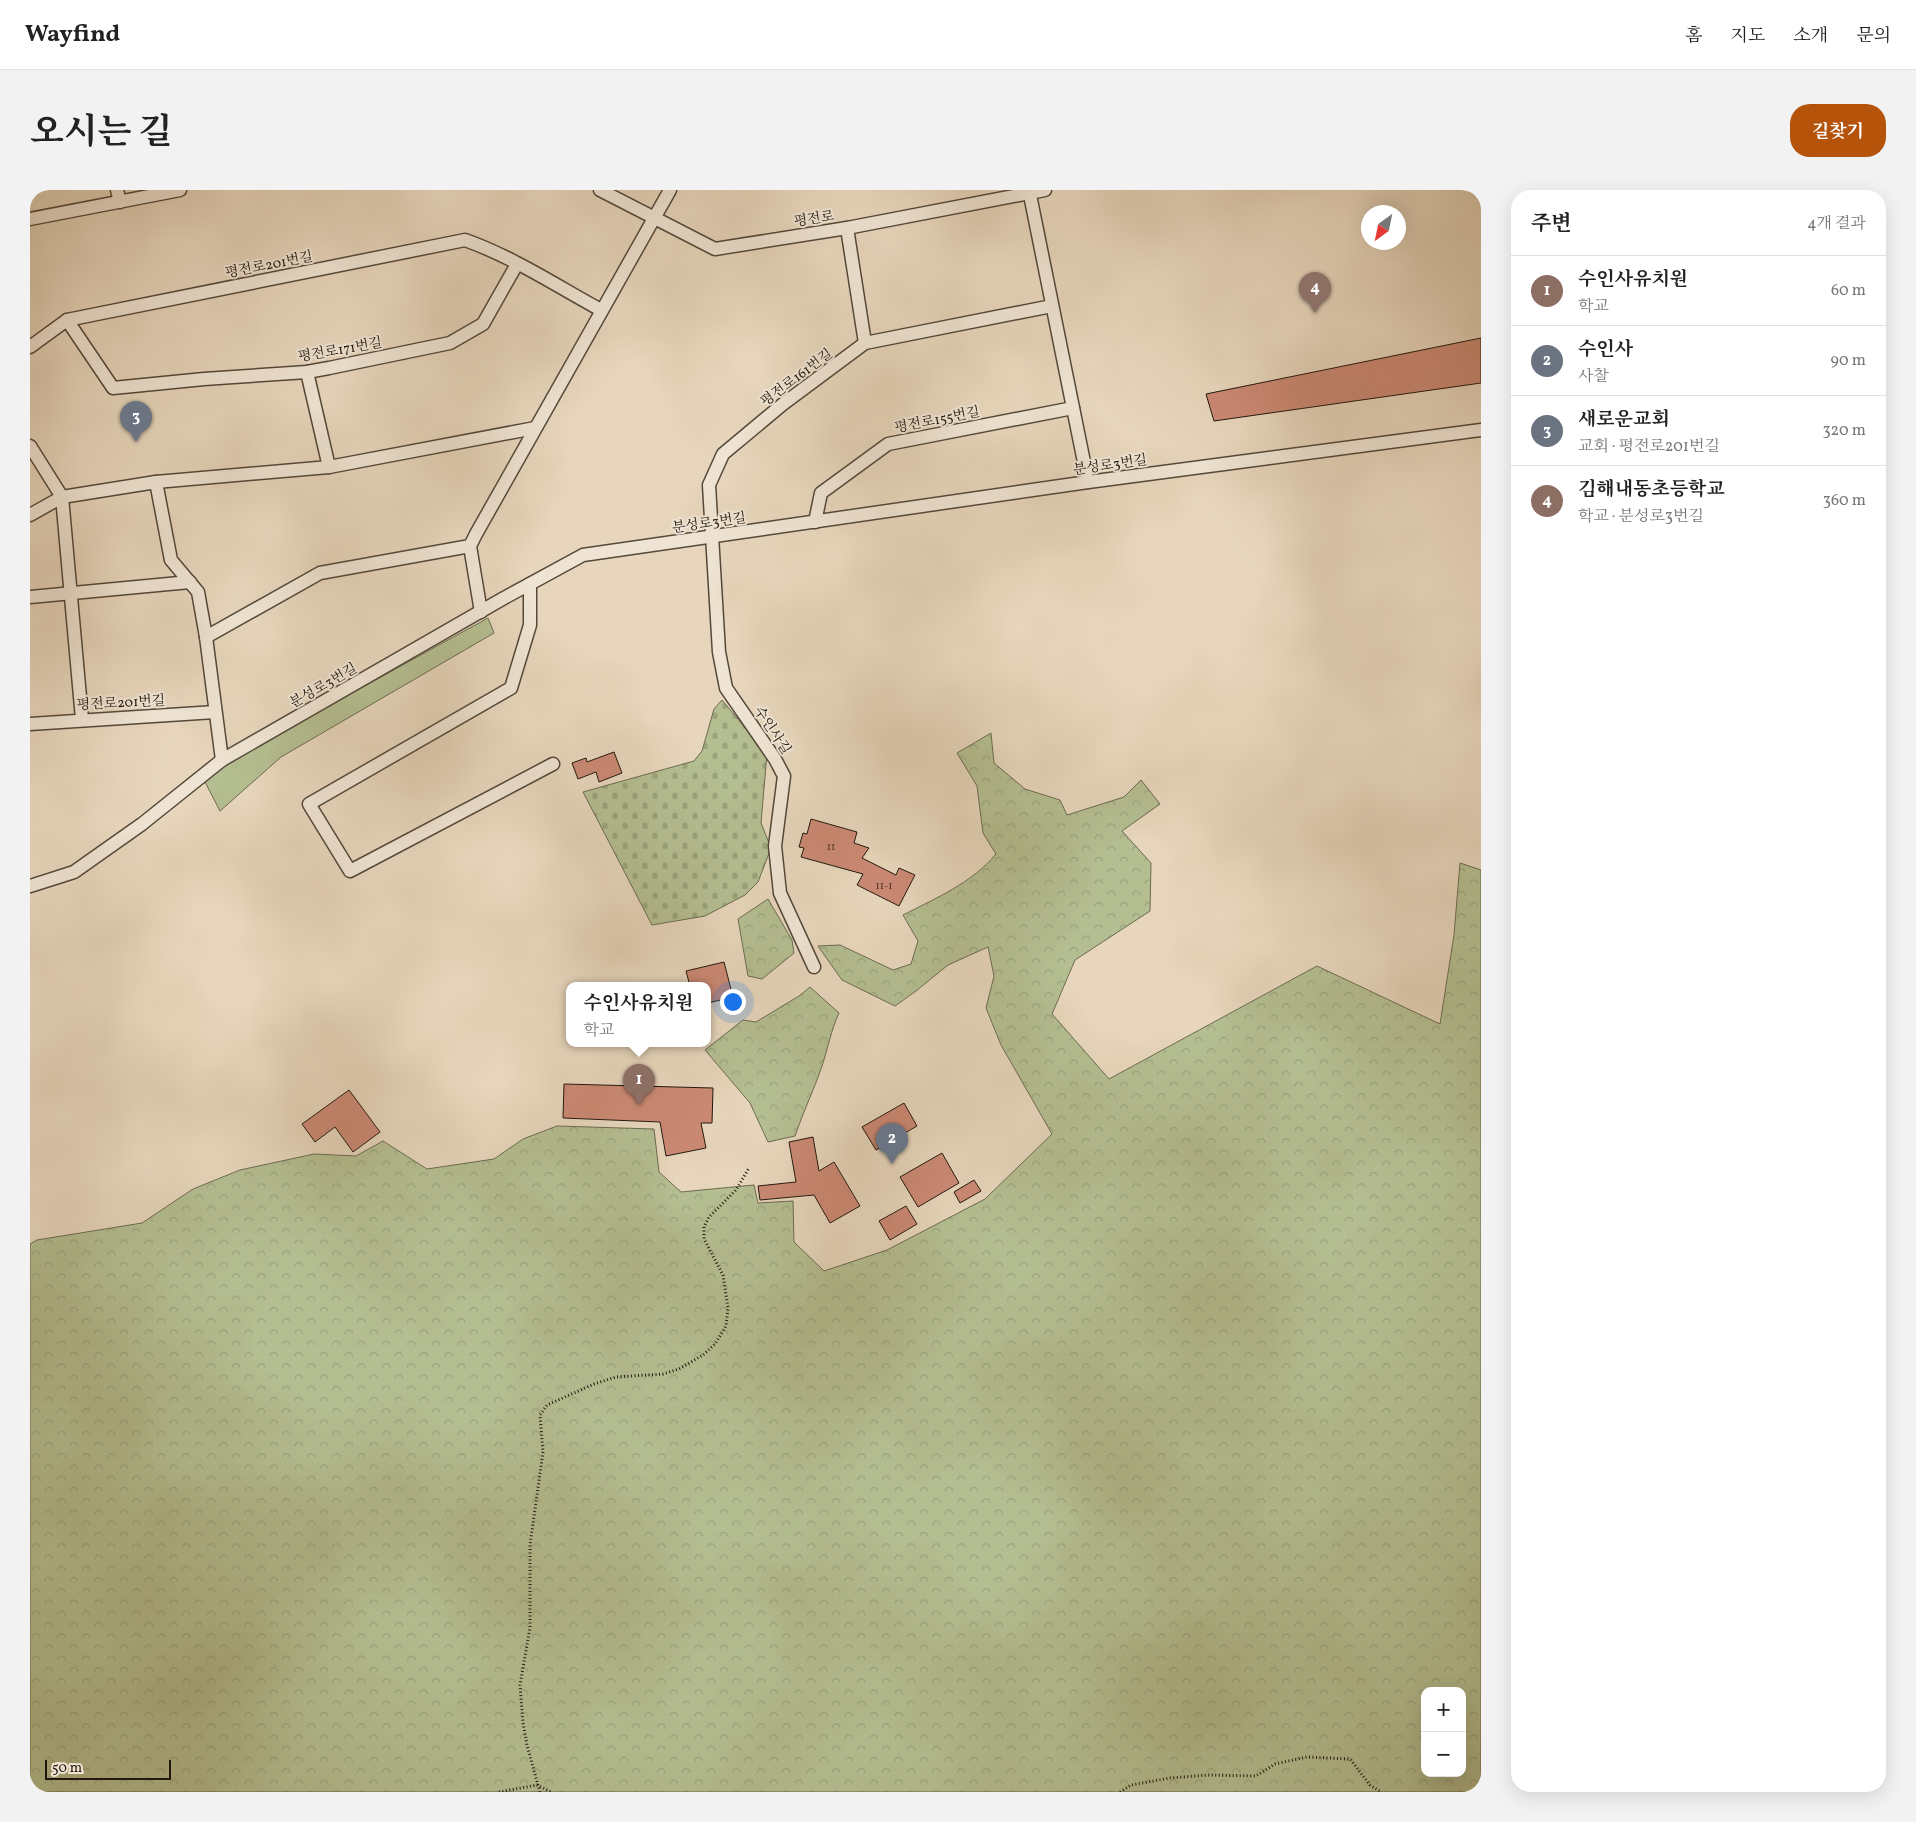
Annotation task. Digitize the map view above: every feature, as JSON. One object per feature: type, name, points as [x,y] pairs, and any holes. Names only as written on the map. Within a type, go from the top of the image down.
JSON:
[{"type":"street","points":[[30,219],[118,196],[180,190]]},
{"type":"street","name":"평전로","points":[[600,190],[715,250],[847,228],[1045,190]]},
{"type":"street","points":[[481,612],[470,546],[670,190]]},
{"type":"street","points":[[1029,192],[1088,482]]},
{"type":"street","points":[[847,228],[865,343],[1052,306]]},
{"type":"street","name":"평전로201번길","points":[[30,347],[67,320],[465,240],[483,246],[517,264]]},
{"type":"street","points":[[517,264],[601,310]]},
{"type":"street","name":"평전로171번길","points":[[67,320],[113,388],[204,379],[308,372],[450,343],[474,331],[483,324],[517,264]]},
{"type":"street","name":"평전로161번길","points":[[712,537],[709,485],[723,454],[783,404],[865,343]]},
{"type":"street","points":[[308,372],[329,467]]},
{"type":"street","name":"평전로155번길","points":[[815,522],[821,493],[888,444],[1073,408]]},
{"type":"street","points":[[30,515],[62,497],[156,482],[329,467],[535,428]]},
{"type":"street","name":"분성로3번길","points":[[30,886],[74,872],[142,824],[222,760],[582,555],[1088,482],[1481,430]]},
{"type":"street","points":[[30,446],[62,497],[82,719]]},
{"type":"street","points":[[156,482],[170,560],[198,592],[206,637],[222,760]]},
{"type":"street","name":"수인사길","points":[[712,537],[719,652],[726,688],[775,759],[784,776],[776,846],[780,893],[814,967]]},
{"type":"street","points":[[206,637],[320,574],[470,546]]},
{"type":"street","points":[[30,597],[190,582]]},
{"type":"street","points":[[530,584],[530,625],[511,688],[309,804],[350,871],[553,764]]},
{"type":"street","name":"평전로201번길","points":[[30,724],[82,719],[215,712]]},
{"type":"path","points":[[540,1792],[523,1723],[520,1685],[530,1628],[530,1545],[543,1452],[540,1416],[547,1405],[594,1384],[622,1376],[662,1374],[679,1369],[703,1355],[715,1344],[726,1326],[728,1308],[723,1275],[704,1239],[704,1227],[709,1218],[736,1190],[749,1168]]},
{"type":"path","points":[[1120,1792],[1131,1785],[1170,1778],[1208,1775],[1256,1776],[1275,1764],[1307,1757],[1350,1760],[1370,1785],[1381,1792]]},
{"type":"path","points":[[499,1792],[537,1785],[551,1792]]},
{"type":"green space","points":[[488,618],[494,633],[281,757],[220,811],[205,782],[221,765]]},
{"type":"green space","points":[[722,700],[767,754],[761,823],[771,848],[758,882],[745,895],[705,916],[652,925],[583,792],[694,761],[702,751],[714,709]]},
{"type":"green space","points":[[991,733],[994,763],[1025,789],[1060,800],[1067,815],[1124,797],[1141,780],[1160,804],[1122,831],[1151,863],[1150,911],[1075,960],[1052,1014],[1109,1079],[1317,966],[1440,1024],[1454,935],[1460,863],[1481,870],[1481,1792],[30,1792],[30,1244],[37,1240],[142,1223],[193,1189],[240,1170],[314,1154],[356,1156],[383,1141],[427,1169],[494,1159],[523,1139],[557,1126],[654,1129],[659,1172],[681,1192],[754,1185],[758,1203],[793,1201],[794,1242],[824,1271],[887,1250],[985,1199],[1052,1134],[1001,1045],[986,1008],[994,976],[988,947],[948,965],[895,1006],[842,980],[818,946],[840,945],[893,970],[911,964],[918,941],[903,915],[965,882],[996,854],[983,833],[977,786],[957,753]]},
{"type":"green space","points":[[768,899],[792,940],[794,953],[762,979],[748,976],[738,919]]},
{"type":"green space","points":[[810,987],[839,1013],[819,1075],[795,1136],[768,1142],[750,1103],[705,1050],[743,1020],[756,1022],[799,996]]},
{"type":"building","points":[[1481,338],[1481,383],[1214,421],[1206,394]]},
{"type":"building","points":[[614,752],[622,773],[599,782],[596,772],[578,779],[572,763],[586,758],[587,762]]},
{"type":"building","points":[[811,819],[857,832],[854,843],[869,848],[862,858],[896,875],[899,868],[915,875],[899,906],[857,885],[863,874],[801,857],[804,848],[799,847],[803,833],[807,834]]},
{"type":"building","points":[[724,962],[733,997],[711,1002],[711,982],[689,982],[686,971]]},
{"type":"building","points":[[564,1084],[713,1088],[712,1123],[701,1123],[706,1148],[666,1156],[660,1122],[563,1118]]},
{"type":"building","points":[[349,1090],[380,1132],[353,1152],[335,1127],[315,1142],[302,1124]]},
{"type":"building","points":[[904,1103],[917,1126],[876,1150],[862,1127]]},
{"type":"building","points":[[813,1137],[819,1171],[834,1162],[860,1206],[830,1223],[814,1195],[760,1200],[758,1186],[796,1182],[789,1142]]},
{"type":"building","points":[[942,1153],[959,1183],[918,1207],[900,1177]]},
{"type":"building","points":[[974,1180],[981,1191],[960,1203],[954,1192]]},
{"type":"building","points":[[906,1206],[917,1224],[890,1240],[879,1221]]},
{"type":"place","name":"김해내동초등학교","points":[[1315,313]]},
{"type":"place","name":"새로운교회","points":[[136,442]]},
{"type":"place","name":"수인사유치원","points":[[639,1105]]},
{"type":"place","name":"수인사","points":[[892,1164]]}]
